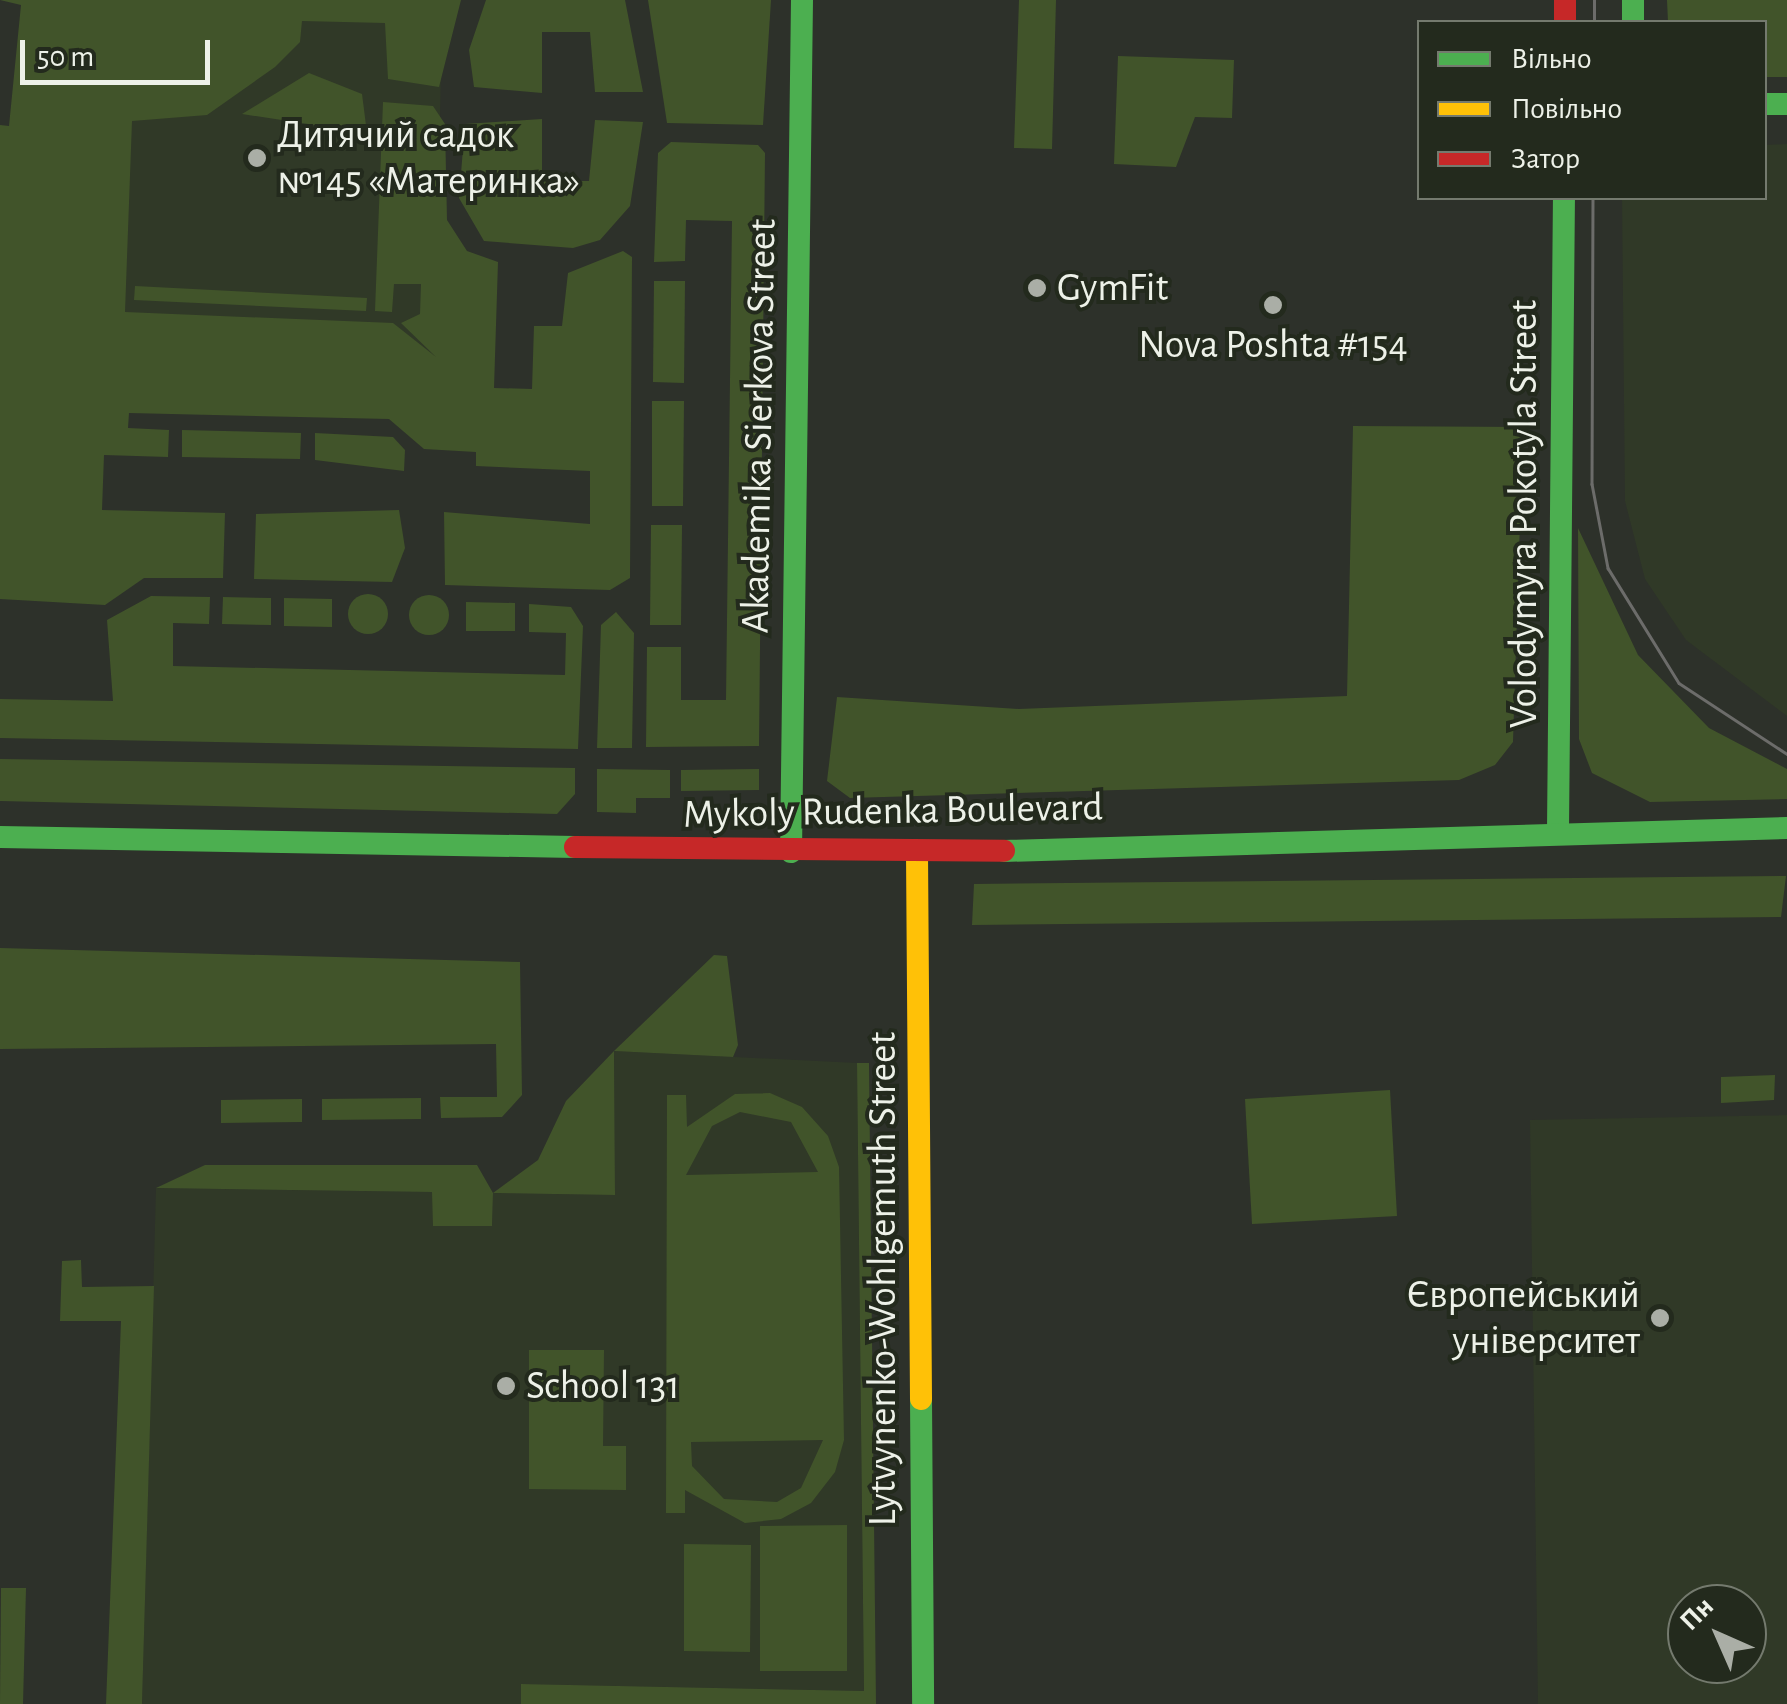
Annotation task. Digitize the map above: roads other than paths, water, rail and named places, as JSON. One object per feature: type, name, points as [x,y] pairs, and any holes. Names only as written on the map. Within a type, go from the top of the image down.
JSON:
[{"type":"street","name":"Akademika Sierkova Street","points":[[791,852],[802,0]]},
{"type":"street","name":"Volodymyra Pokotyla Street","points":[[1558,830],[1564,200]]},
{"type":"street","name":"Mykoly Rudenka Boulevard","points":[[0,837],[917,853],[1558,830],[1787,828]]},
{"type":"street","name":"Lytvynenko-Wohlgemuth Street","points":[[917,853],[923,1704]]},
{"type":"tram line","points":[[1594,0],[1594,20]]},
{"type":"tram line","points":[[1593,200],[1592,484],[1608,568],[1679,683],[1787,754]]},
{"type":"place","name":"Дитячий садок №145 «Материнка»","points":[[257,158]]},
{"type":"place","name":"GymFit","points":[[1037,288]]},
{"type":"place","name":"Nova Poshta #154","points":[[1273,305]]},
{"type":"place","name":"Європейський університет","points":[[1660,1318]]},
{"type":"place","name":"School 131","points":[[506,1386]]}]
